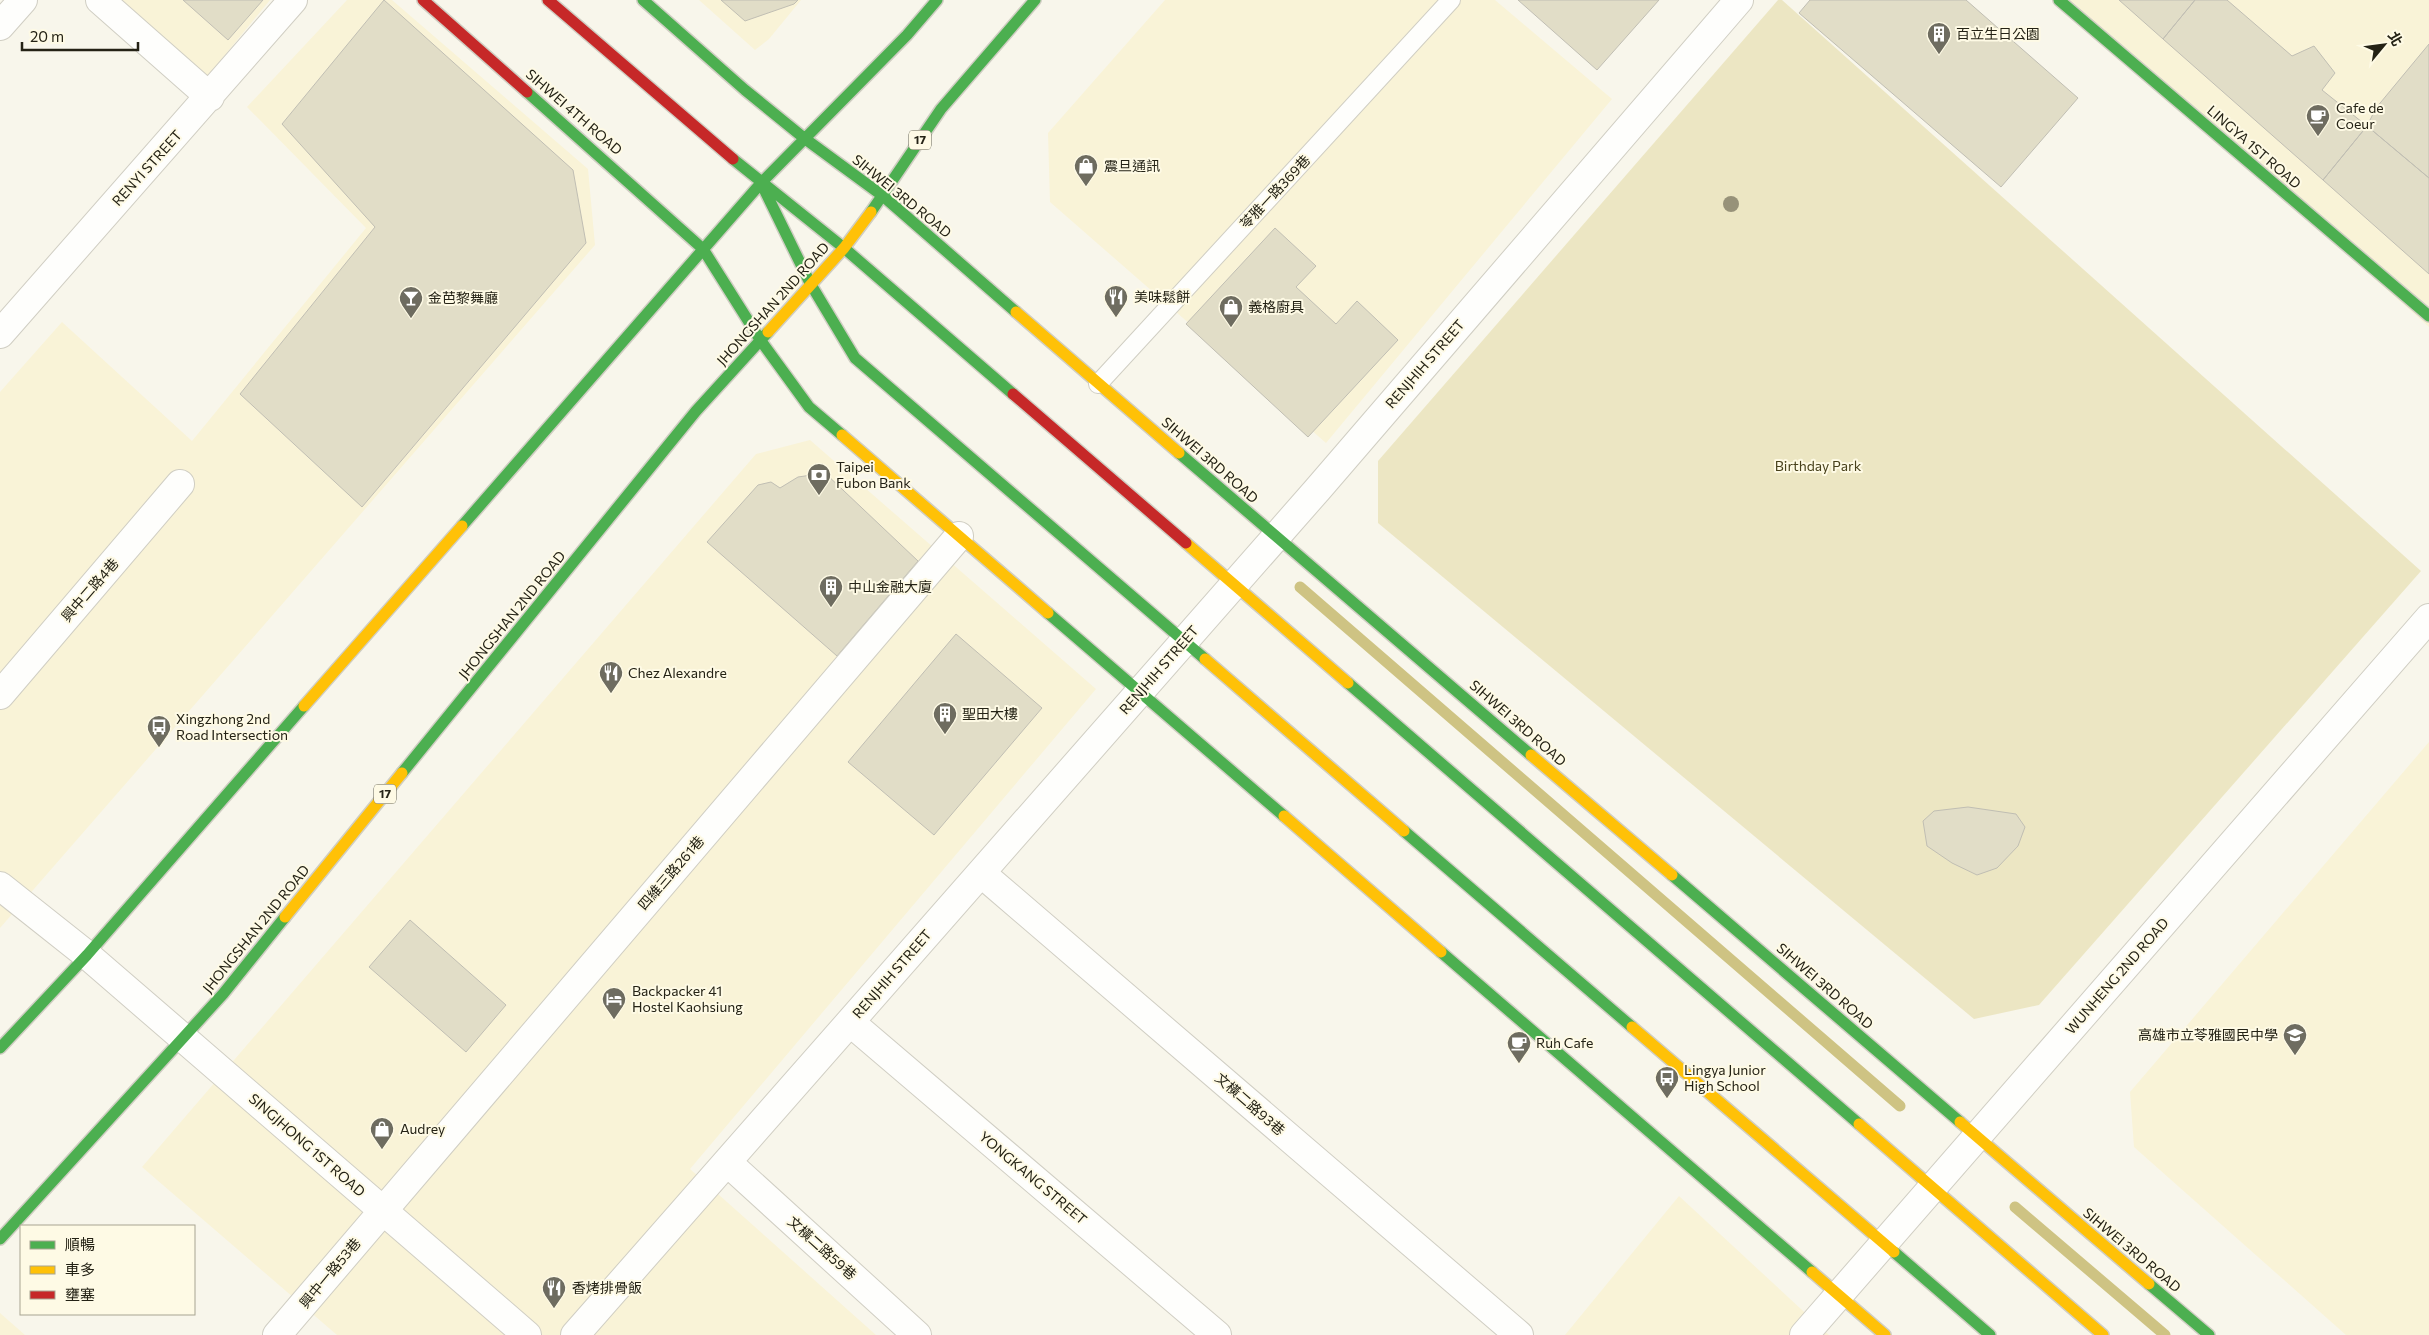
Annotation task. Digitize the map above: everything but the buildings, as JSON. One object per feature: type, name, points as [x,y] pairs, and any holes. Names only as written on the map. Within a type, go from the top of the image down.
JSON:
[{"type":"main road","name":"SIHWEI 4TH ROAD","points":[[423,0],[639,190],[703,249]]},
{"type":"main road","points":[[548,0],[761,183],[844,248],[2103,1335]]},
{"type":"main road","points":[[643,0],[745,90],[804,138]]},
{"type":"main road","points":[[0,1048],[87,954],[761,183],[907,35],[937,0]]},
{"type":"main road","name":"JHONGSHAN 2ND ROAD","points":[[0,1239],[223,994],[696,411],[761,341],[810,283],[844,248],[883,196],[941,109],[1035,0]]},
{"type":"main road","name":"LINGYA 1ST ROAD","points":[[2059,0],[2429,316]]},
{"type":"main road","name":"SIHWEI 3RD ROAD","points":[[804,138],[883,196],[1276,537],[2209,1335]]},
{"type":"main road","points":[[761,183],[810,283],[855,358],[1990,1335]]},
{"type":"main road","points":[[703,249],[761,341],[809,406],[1885,1335]]},
{"type":"street","points":[[0,26],[23,0]]},
{"type":"street","points":[[100,0],[210,97]]},
{"type":"street","name":"RENYI STREET","points":[[0,334],[210,97],[293,0]]},
{"type":"street","name":"RENJHIH STREET","points":[[575,1335],[1276,537],[1738,0]]},
{"type":"street","name":"興中二路4巷","points":[[0,695],[180,484]]},
{"type":"street","name":"四維三路261巷","points":[[383,1210],[959,536]]},
{"type":"street","name":"WUNHENG 2ND ROAD","points":[[1804,1335],[2429,618]]},
{"type":"street","name":"文橫二路93巷","points":[[981,873],[1519,1335]]},
{"type":"street","name":"SINGJHONG 1ST ROAD","points":[[0,886],[87,954],[527,1335]]},
{"type":"street","name":"YONGKANG STREET","points":[[850,1022],[1217,1335]]},
{"type":"street","name":"文橫二路59巷","points":[[727,1162],[917,1335]]},
{"type":"street","name":"興中一路53巷","points":[[276,1335],[383,1210]]},
{"type":"lane","name":"苓雅一路369巷","points":[[1098,384],[1452,0]]},
{"type":"shaded area","points":[[109,0],[270,0],[202,83]]},
{"type":"shaded area","points":[[347,0],[392,0],[588,169],[595,245],[0,928],[0,392],[62,322],[192,441],[366,228],[247,107]]},
{"type":"shaded area","points":[[699,0],[801,0],[769,39],[755,50]]},
{"type":"shaded area","points":[[1165,0],[1495,0],[1612,99],[1326,443],[1050,202],[1048,133]]},
{"type":"shaded area","points":[[2061,0],[2429,0],[2429,327]]},
{"type":"shaded area","points":[[810,440],[1096,689],[690,1169],[876,1335],[337,1335],[142,1167],[756,454]]},
{"type":"shaded area","name":"高雄市立苓雅國民中學","points":[[2429,742],[2429,1335],[2346,1335],[2134,1147],[2130,1092]]},
{"type":"shaded area","points":[[1679,1196],[1829,1335],[1565,1335]]},
{"type":"shaded area","points":[[0,1313],[25,1335],[0,1335]]},
{"type":"green space","name":"Birthday Park","points":[[1778,0],[1782,0],[2421,571],[2039,1005],[1974,1019],[1378,523],[1378,461]]},
{"type":"waterway","points":[[1300,587],[1900,1106]]},
{"type":"waterway","points":[[2015,1207],[2165,1335]]},
{"type":"traffic: fast","points":[[643,0],[745,90],[804,138],[883,196],[1016,312]]},
{"type":"traffic: fast","points":[[462,526],[761,183],[907,35],[937,0]]},
{"type":"traffic: fast","points":[[871,212],[941,109],[1035,0]]},
{"type":"traffic: fast","points":[[2059,0],[2429,316]]},
{"type":"traffic: fast","points":[[527,92],[703,249],[761,341],[809,407],[842,435]]},
{"type":"traffic: fast","points":[[733,159],[844,248],[1013,394]]},
{"type":"traffic: fast","points":[[764,189],[810,283],[855,358],[1205,659]]},
{"type":"traffic: fast","points":[[402,773],[696,411],[768,332]]},
{"type":"traffic: fast","points":[[1179,453],[1531,755]]},
{"type":"traffic: fast","points":[[1048,613],[1284,816]]},
{"type":"traffic: fast","points":[[1348,683],[1859,1124]]},
{"type":"traffic: fast","points":[[0,1048],[87,955],[304,706]]},
{"type":"traffic: fast","points":[[1404,831],[1632,1027]]},
{"type":"traffic: fast","points":[[1672,875],[1960,1122]]},
{"type":"traffic: fast","points":[[0,1239],[223,994],[285,917]]},
{"type":"traffic: fast","points":[[1441,952],[1812,1272]]},
{"type":"traffic: fast","points":[[1894,1252],[1990,1335]]},
{"type":"traffic: fast","points":[[2149,1284],[2209,1335]]},
{"type":"traffic: slow","points":[[768,332],[844,248],[871,212]]},
{"type":"traffic: slow","points":[[1016,312],[1179,453]]},
{"type":"traffic: slow","points":[[842,435],[1048,613]]},
{"type":"traffic: slow","points":[[304,706],[462,526]]},
{"type":"traffic: slow","points":[[1186,543],[1348,683]]},
{"type":"traffic: slow","points":[[1205,659],[1404,831]]},
{"type":"traffic: slow","points":[[1531,755],[1672,875]]},
{"type":"traffic: slow","points":[[285,917],[402,773]]},
{"type":"traffic: slow","points":[[1284,816],[1441,952]]},
{"type":"traffic: slow","points":[[1632,1027],[1894,1252]]},
{"type":"traffic: slow","points":[[1960,1122],[2149,1284]]},
{"type":"traffic: slow","points":[[1859,1124],[2103,1335]]},
{"type":"traffic: slow","points":[[1812,1272],[1885,1335]]},
{"type":"traffic: jam","points":[[423,0],[527,92]]},
{"type":"traffic: jam","points":[[548,0],[733,159]]},
{"type":"traffic: jam","points":[[1013,394],[1186,543]]},
{"type":"place","name":"百立生日公園","points":[[1939,55]]},
{"type":"place","name":"Cafe de Coeur","points":[[2318,137]]},
{"type":"place","name":"震旦通訊","points":[[1086,187]]},
{"type":"place","name":"美味鬆餅","points":[[1116,318]]},
{"type":"place","name":"金芭黎舞廳","points":[[411,319]]},
{"type":"place","name":"義格廚具","points":[[1231,328]]},
{"type":"place","name":"Taipei Fubon Bank","points":[[819,496]]},
{"type":"place","name":"中山金融大廈","points":[[831,608]]},
{"type":"place","name":"Chez Alexandre","points":[[611,694]]},
{"type":"place","name":"聖田大樓","points":[[945,735]]},
{"type":"place","name":"Xingzhong 2nd Road Intersection","points":[[159,748]]},
{"type":"place","name":"Backpacker 41 Hostel Kaohsiung","points":[[614,1020]]},
{"type":"place","name":"高雄市立苓雅國民中學","points":[[2295,1056]]},
{"type":"place","name":"Ruh Cafe","points":[[1519,1064]]},
{"type":"place","name":"Lingya Junior High School","points":[[1667,1099]]},
{"type":"place","name":"Audrey","points":[[382,1150]]},
{"type":"place","name":"香烤排骨飯","points":[[554,1309]]}]
